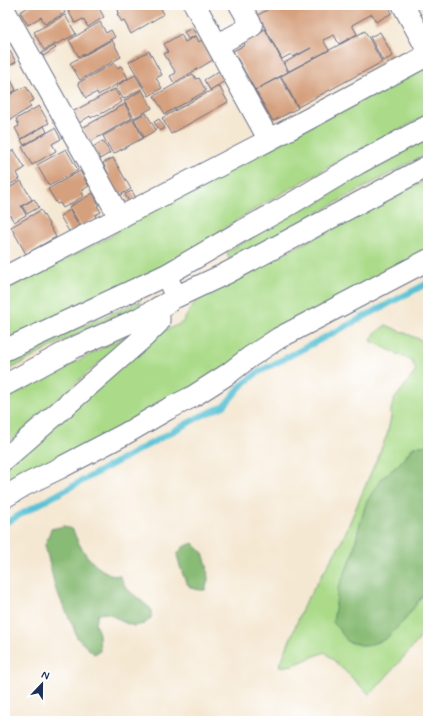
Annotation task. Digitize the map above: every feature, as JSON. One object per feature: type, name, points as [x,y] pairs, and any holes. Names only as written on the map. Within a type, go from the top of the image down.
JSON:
[{"type":"street","points":[[195,5],[269,140]]},
{"type":"street","points":[[217,46],[252,26],[240,5]]},
{"type":"street","points":[[403,5],[428,51]]},
{"type":"street","points":[[5,11],[120,218]]},
{"type":"street","points":[[5,278],[428,56]]},
{"type":"street","points":[[5,350],[166,275],[284,208],[359,163],[428,126]]},
{"type":"street","points":[[5,385],[74,348],[138,319],[168,302],[227,273],[428,166]]},
{"type":"street","points":[[5,497],[192,397],[279,338],[428,260]]},
{"type":"street","points":[[5,459],[144,337],[159,322],[168,302],[166,275]]},
{"type":"green space","points":[[428,62],[428,115],[350,155],[267,202],[226,227],[197,248],[139,278],[92,297],[5,339],[5,290],[113,235],[126,223]]},
{"type":"green space","points":[[428,136],[428,153],[229,259],[227,252],[367,168]]},
{"type":"green space","points":[[428,178],[428,253],[204,384],[5,491],[5,467],[159,333],[182,323],[197,299]]},
{"type":"green space","points":[[140,301],[140,305],[59,343],[5,372],[5,365],[60,336]]},
{"type":"green space","points":[[386,325],[428,343],[428,445],[413,447],[398,465],[380,480],[358,531],[353,554],[338,589],[366,646],[386,639],[404,621],[428,588],[428,626],[417,642],[370,695],[325,652],[293,665],[279,667],[304,605],[341,543],[387,435],[394,400],[416,371],[412,361],[371,341],[375,333]]},
{"type":"green space","points":[[135,331],[5,446],[5,399]]},
{"type":"green space","points":[[428,445],[428,588],[404,621],[386,639],[366,646],[348,642],[333,622],[338,589],[353,554],[366,503],[380,480],[398,465],[414,447]]},
{"type":"green space","points":[[64,526],[73,530],[82,549],[96,566],[112,575],[120,576],[126,588],[151,609],[151,618],[144,624],[134,626],[123,622],[108,613],[98,614],[95,623],[99,634],[100,651],[94,654],[77,638],[56,590],[45,545],[51,529]]},
{"type":"green space","points":[[193,543],[203,553],[207,565],[208,580],[205,590],[195,589],[189,586],[180,567],[177,555],[183,547]]},
{"type":"building","points":[[32,5],[61,5],[65,13],[45,24],[41,17],[28,25],[20,12]]},
{"type":"building","points":[[69,5],[97,5],[104,17],[88,27],[83,19],[75,23],[66,7]]},
{"type":"building","points":[[126,5],[159,5],[164,14],[131,34],[124,21],[122,22],[117,14],[119,13],[118,10]]},
{"type":"building","points":[[264,5],[388,5],[392,13],[376,22],[372,14],[352,25],[357,34],[339,44],[334,35],[323,40],[329,50],[289,71],[284,63],[311,48],[293,57],[291,54],[282,59],[258,15],[267,10]]},
{"type":"building","points":[[65,15],[76,34],[44,50],[34,32]]},
{"type":"building","points":[[100,22],[106,33],[111,30],[115,37],[79,57],[69,40]]},
{"type":"building","points":[[192,28],[196,35],[188,39],[184,32]]},
{"type":"building","points":[[265,29],[288,72],[255,90],[233,51],[245,45],[243,41]]},
{"type":"building","points":[[365,31],[382,62],[298,107],[281,76]]},
{"type":"building","points":[[380,32],[393,56],[383,61],[370,37]]},
{"type":"building","points":[[181,34],[185,42],[196,36],[199,42],[202,40],[213,60],[174,83],[170,76],[176,73],[164,54],[168,52],[164,44]]},
{"type":"building","points":[[112,40],[121,57],[80,80],[70,63]]},
{"type":"building","points":[[54,46],[56,48],[43,56],[42,53]]},
{"type":"building","points":[[10,51],[16,62],[5,68],[5,53]]},
{"type":"building","points":[[149,51],[162,75],[156,78],[162,88],[149,96],[129,62]]},
{"type":"building","points":[[114,63],[117,68],[121,66],[128,78],[98,95],[97,92],[86,98],[78,83]]},
{"type":"building","points":[[219,71],[225,81],[210,90],[204,80]]},
{"type":"building","points":[[193,74],[196,79],[199,78],[206,91],[165,114],[154,96]]},
{"type":"building","points":[[135,75],[143,88],[123,99],[116,86]]},
{"type":"building","points":[[9,76],[16,90],[5,96],[5,79]]},
{"type":"building","points":[[280,77],[298,108],[273,121],[255,90]]},
{"type":"building","points":[[26,86],[34,100],[28,103],[31,107],[8,121],[5,115],[5,97]]},
{"type":"building","points":[[219,86],[228,102],[171,134],[162,118]]},
{"type":"building","points":[[115,89],[122,102],[99,115],[98,114],[91,118],[90,116],[79,123],[72,112]]},
{"type":"building","points":[[142,90],[152,108],[134,118],[124,101]]},
{"type":"building","points":[[125,104],[132,118],[90,142],[82,128]]},
{"type":"building","points":[[39,106],[49,123],[21,139],[15,128],[19,126],[16,119]]},
{"type":"building","points":[[146,113],[156,130],[144,137],[134,119]]},
{"type":"building","points":[[133,119],[143,138],[113,154],[103,136]]},
{"type":"building","points":[[159,119],[165,128],[160,131],[154,122]]},
{"type":"building","points":[[44,126],[47,132],[24,145],[21,140]]},
{"type":"building","points":[[55,128],[61,139],[52,144],[56,151],[32,165],[22,147]]},
{"type":"building","points":[[103,141],[110,153],[98,160],[91,148]]},
{"type":"building","points":[[66,149],[78,170],[49,186],[37,165]]},
{"type":"building","points":[[14,150],[25,168],[17,173],[20,179],[5,187],[5,155]]},
{"type":"building","points":[[113,158],[131,189],[118,196],[106,174],[108,173],[103,163]]},
{"type":"building","points":[[80,171],[89,186],[81,191],[84,196],[63,208],[60,203],[57,204],[48,189]]},
{"type":"building","points":[[21,181],[32,200],[21,206],[26,215],[14,222],[5,207],[5,190]]},
{"type":"building","points":[[132,191],[136,198],[129,202],[125,194]]},
{"type":"building","points":[[93,193],[99,205],[97,206],[101,212],[95,215],[96,218],[81,226],[69,207]]},
{"type":"building","points":[[34,199],[39,207],[27,214],[22,206]]},
{"type":"building","points":[[41,210],[56,237],[26,254],[11,227]]},
{"type":"building","points":[[70,210],[80,227],[70,233],[60,216]]},
{"type":"waterway","points":[[5,523],[201,416],[224,406],[241,386],[257,373],[428,283]]}]
